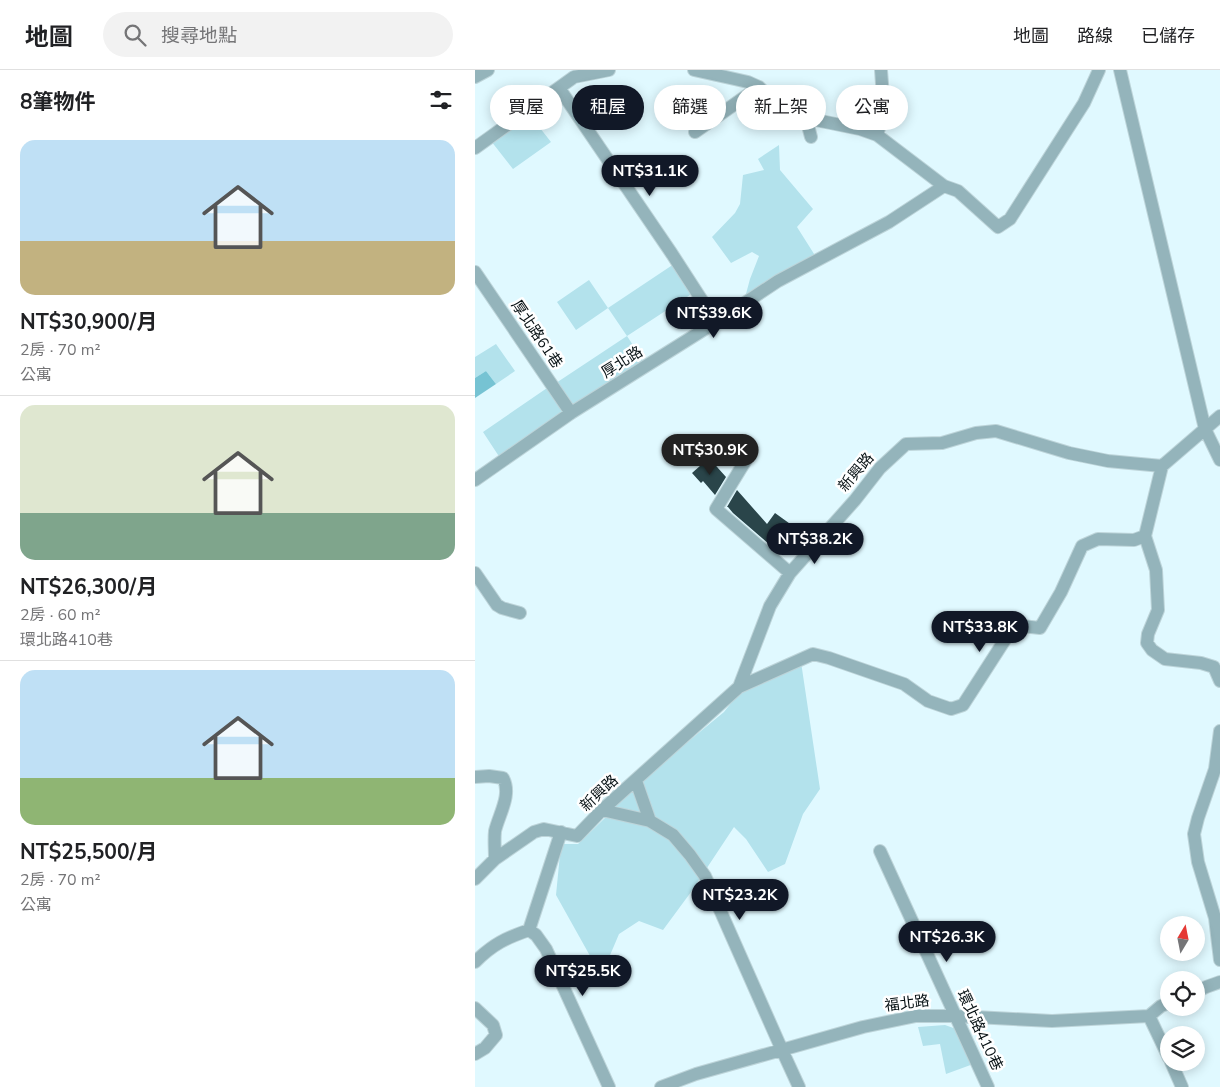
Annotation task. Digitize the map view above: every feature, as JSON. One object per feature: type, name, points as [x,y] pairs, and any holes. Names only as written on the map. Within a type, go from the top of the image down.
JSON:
[{"type":"street","points":[[475,76],[488,70]]},
{"type":"street","points":[[561,85],[569,74],[609,70]]},
{"type":"street","points":[[694,70],[755,85]]},
{"type":"street","points":[[877,135],[884,111],[881,70]]},
{"type":"street","points":[[826,122],[860,129],[877,135],[944,186],[958,191],[998,227],[1010,219],[1084,103],[1099,70]]},
{"type":"street","points":[[1120,70],[1205,429],[1220,460]]},
{"type":"street","points":[[562,92],[716,322]]},
{"type":"street","points":[[695,132],[736,103]]},
{"type":"street","points":[[475,148],[500,130]]},
{"type":"street","points":[[809,130],[811,137]]},
{"type":"street","name":"厚北路","points":[[475,480],[571,414],[778,281],[889,222],[944,186]]},
{"type":"street","name":"厚北路61巷","points":[[475,272],[571,414]]},
{"type":"street","points":[[1220,416],[1162,466],[1145,536],[1156,570],[1158,610],[1148,634],[1147,643],[1152,650],[1165,659],[1201,663],[1214,668],[1220,681]]},
{"type":"street","name":"新興路","points":[[561,832],[577,836],[602,810],[739,687],[770,606],[790,573],[855,500],[879,468],[906,444],[942,443],[975,433],[996,431],[1108,461],[1162,466]]},
{"type":"street","points":[[749,455],[716,509],[790,573]]},
{"type":"street","points":[[739,687],[813,654],[904,684],[928,701],[951,709],[963,704],[1010,632],[1022,626],[1040,628],[1061,592],[1081,546],[1098,539],[1134,540],[1145,536]]},
{"type":"street","points":[[475,573],[497,605],[520,613]]},
{"type":"street","points":[[1220,731],[1215,769],[1194,834],[1198,862],[1215,918],[1220,960]]},
{"type":"street","points":[[475,778],[489,776],[503,778],[506,783],[506,797],[495,833],[495,859]]},
{"type":"street","points":[[636,781],[650,821]]},
{"type":"street","points":[[602,810],[650,821],[673,835],[705,876],[799,1087]]},
{"type":"street","points":[[475,879],[495,859],[534,832],[544,829],[561,832],[529,930]]},
{"type":"street","name":"環北路410巷","points":[[880,851],[989,1087]]},
{"type":"street","points":[[475,962],[487,949],[509,937],[529,930]]},
{"type":"street","points":[[529,930],[536,935],[546,949],[609,1087]]},
{"type":"street","points":[[1205,987],[1220,982]]},
{"type":"street","points":[[1160,1007],[1149,1016],[1160,1039]]},
{"type":"street","points":[[475,1008],[493,1025],[496,1034],[485,1048],[475,1054]]},
{"type":"street","name":"福北路","points":[[661,1087],[696,1074],[863,1027],[916,1016],[1052,1021],[1149,1016]]},
{"type":"street","points":[[1175,1071],[1182,1087]]},
{"type":"shaded area","points":[[506,130],[542,130],[551,142],[513,169],[491,141]]},
{"type":"shaded area","points":[[779,145],[780,170],[813,209],[797,227],[816,257],[743,305],[759,256],[752,252],[731,263],[712,237],[735,213],[740,204],[743,175],[764,170],[758,159]]},
{"type":"shaded area","points":[[674,264],[693,293],[627,336],[608,308]]},
{"type":"shaded area","points":[[589,280],[608,308],[576,330],[557,302]]},
{"type":"shaded area","points":[[627,336],[646,365],[574,408],[556,383]]},
{"type":"shaded area","points":[[496,344],[515,371],[496,384],[486,371],[475,378],[475,357]]},
{"type":"shaded area","points":[[486,371],[496,384],[475,398],[475,378]]},
{"type":"shaded area","points":[[550,386],[567,411],[502,461],[483,432]]},
{"type":"shaded area","points":[[801,662],[820,789],[803,814],[785,864],[768,872],[746,839],[734,827],[663,930],[639,921],[619,934],[608,960],[594,963],[556,895],[561,844],[578,844],[633,787],[724,712],[745,685]]},
{"type":"shaded area","points":[[945,1025],[959,1030],[976,1063],[946,1074],[940,1044],[923,1046],[918,1027]]},
{"type":"building","points":[[709,458],[726,477],[715,495],[703,481],[701,483],[692,473]]},
{"type":"building","points":[[737,490],[767,524],[775,513],[793,526],[776,550],[727,507]]}]
